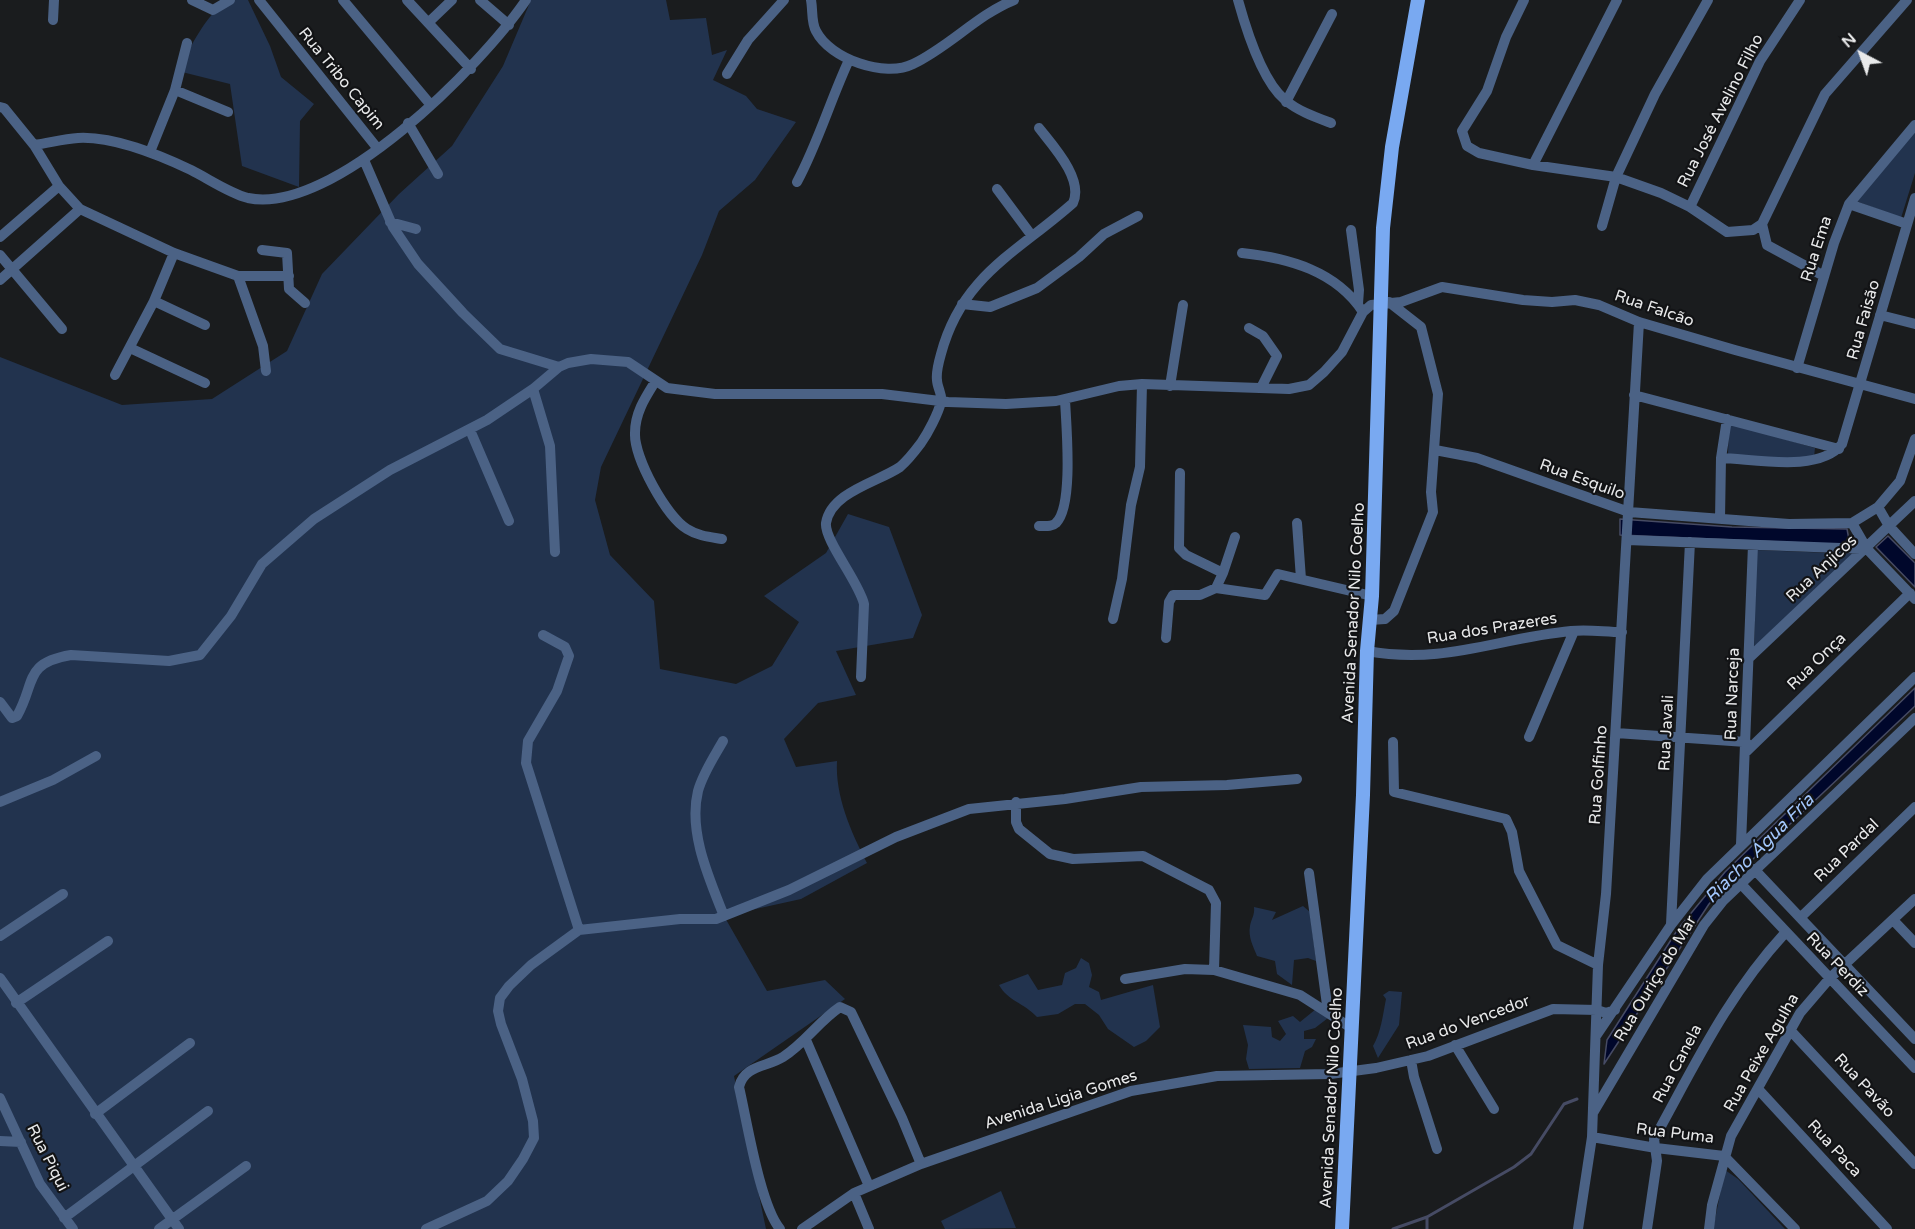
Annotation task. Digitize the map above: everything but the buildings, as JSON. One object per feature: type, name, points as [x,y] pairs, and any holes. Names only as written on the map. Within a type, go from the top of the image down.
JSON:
[{"type":"main road","name":"Avenida Senador Nilo Coelho","points":[[1342,1229],[1353,1029],[1367,651],[1372,596],[1384,302],[1383,228],[1392,147],[1418,0]]},
{"type":"street","points":[[53,20],[54,0]]},
{"type":"street","points":[[192,0],[213,10],[230,0]]},
{"type":"street","name":"Rua Tribo Capim","points":[[259,0],[378,148]]},
{"type":"street","points":[[343,0],[430,104]]},
{"type":"street","points":[[407,0],[471,69]]},
{"type":"street","points":[[429,22],[452,0]]},
{"type":"street","points":[[480,0],[509,25]]},
{"type":"street","points":[[34,145],[81,138],[150,152],[241,195],[260,199],[289,197],[340,175],[364,160],[471,69],[509,25],[526,0]]},
{"type":"street","points":[[727,74],[748,40],[784,0]]},
{"type":"street","points":[[811,0],[816,31],[831,49],[849,60],[876,66],[906,67],[996,4],[1014,0]]},
{"type":"street","points":[[1238,0],[1269,80],[1286,102],[1331,123]]},
{"type":"street","points":[[1524,0],[1506,37],[1487,91],[1462,131],[1467,146],[1479,153],[1533,165],[1616,177],[1661,193],[1690,207],[1727,232],[1753,230],[1762,224],[1825,94],[1907,0]]},
{"type":"street","points":[[1533,165],[1617,0]]},
{"type":"street","points":[[1602,226],[1616,177],[1654,94],[1708,0]]},
{"type":"street","name":"Rua José Avelino Filho","points":[[1690,207],[1760,61],[1800,0]]},
{"type":"street","points":[[1286,102],[1332,14]]},
{"type":"street","points":[[150,152],[175,90],[187,43]]},
{"type":"street","points":[[797,182],[814,148],[830,100],[849,60]]},
{"type":"street","points":[[175,90],[228,112]]},
{"type":"street","points":[[0,107],[4,108],[34,145],[59,186],[80,209],[174,254],[238,276],[289,276]]},
{"type":"street","points":[[408,123],[438,174]]},
{"type":"street","name":"Rua Ema","points":[[1797,368],[1824,276],[1849,204],[1915,125]]},
{"type":"street","points":[[861,677],[864,604],[862,593],[829,538],[826,527],[828,515],[838,502],[900,466],[922,442],[942,401],[936,379],[941,352],[962,303],[977,282],[1073,203],[1077,192],[1059,155],[1039,128]]},
{"type":"street","points":[[364,160],[390,222],[418,264],[500,349],[559,367]]},
{"type":"street","points":[[0,237],[59,186]]},
{"type":"street","points":[[997,189],[1032,236]]},
{"type":"street","name":"Rua Faisão","points":[[1839,448],[1844,441],[1861,386],[1915,198]]},
{"type":"street","points":[[1849,204],[1907,224]]},
{"type":"street","points":[[0,280],[80,209]]},
{"type":"street","points":[[962,303],[990,307],[1038,288],[1080,257],[1104,234],[1138,216]]},
{"type":"street","points":[[390,222],[416,229]]},
{"type":"street","points":[[1762,224],[1767,245],[1824,276]]},
{"type":"street","points":[[0,702],[12,718],[17,716],[38,668],[55,658],[71,656],[169,661],[200,655],[207,650],[236,609],[262,564],[293,536],[390,470],[470,430],[533,389],[559,367],[591,359],[609,359],[635,366],[655,382],[668,388],[715,394],[882,394],[942,401],[1006,404],[1034,404],[1119,386],[1142,384],[1289,389],[1314,381],[1342,352],[1361,308],[1351,230]]},
{"type":"street","points":[[262,250],[287,252],[290,291],[305,303]]},
{"type":"street","points":[[1242,253],[1266,256],[1312,269],[1340,284],[1361,308]]},
{"type":"street","points":[[115,375],[154,301],[174,254]]},
{"type":"street","points":[[0,255],[62,329]]},
{"type":"street","points":[[238,276],[263,346],[266,371]]},
{"type":"street","name":"Rua Falcão","points":[[1361,308],[1384,302],[1401,302],[1442,287],[1522,300],[1552,302],[1575,300],[1599,305],[1639,322],[1861,386],[1915,399]]},
{"type":"street","points":[[154,301],[205,325]]},
{"type":"street","points":[[1370,620],[1385,620],[1394,611],[1433,512],[1431,492],[1438,393],[1436,380],[1428,360],[1423,330],[1420,325],[1384,302]]},
{"type":"street","points":[[1170,386],[1183,304]]},
{"type":"street","points":[[1880,315],[1915,324]]},
{"type":"street","name":"Rua Golfinho","points":[[1578,1229],[1592,1137],[1598,965],[1606,894],[1639,322]]},
{"type":"street","points":[[1249,328],[1263,336],[1277,356],[1261,388]]},
{"type":"street","points":[[130,348],[206,383]]},
{"type":"street","points":[[655,382],[639,407],[634,434],[639,457],[662,500],[685,528],[705,536],[723,539]]},
{"type":"street","points":[[1113,619],[1122,579],[1131,504],[1140,467],[1142,384]]},
{"type":"street","points":[[533,389],[550,446],[555,552]]},
{"type":"street","points":[[1634,395],[1839,448]]},
{"type":"street","points":[[1039,526],[1052,525],[1058,521],[1064,499],[1068,478],[1065,399]]},
{"type":"street","points":[[1719,519],[1721,458],[1727,419]]},
{"type":"street","points":[[470,430],[509,521]]},
{"type":"street","points":[[1912,596],[1867,549],[1852,523],[1878,507],[1900,481],[1915,439]]},
{"type":"street","points":[[1721,458],[1807,462],[1818,460],[1839,448]]},
{"type":"street","name":"Rua Esquilo","points":[[1435,450],[1477,459],[1629,514],[1789,524],[1852,523]]},
{"type":"street","points":[[1180,473],[1179,548],[1223,573]]},
{"type":"street","name":"Rua Anjicos","points":[[1749,658],[1867,549],[1915,501]]},
{"type":"street","points":[[1878,507],[1889,526],[1915,554]]},
{"type":"street","points":[[1297,523],[1301,579]]},
{"type":"street","points":[[1166,638],[1170,597],[1176,594],[1205,594],[1216,588],[1235,537]]},
{"type":"street","points":[[1627,538],[1867,549]]},
{"type":"street","name":"Rua Javali","points":[[1671,925],[1690,542]]},
{"type":"street","name":"Rua Narceja","points":[[1741,844],[1753,545]]},
{"type":"street","points":[[1216,588],[1265,595],[1278,574],[1372,596]]},
{"type":"street","name":"Rua Onça","points":[[1746,747],[1912,596]]},
{"type":"street","points":[[1529,737],[1574,631]]},
{"type":"street","name":"Rua dos Prazeres","points":[[1367,651],[1398,657],[1458,652],[1574,631],[1622,632]]},
{"type":"street","points":[[543,635],[565,647],[569,656],[557,691],[528,741],[525,752],[526,763],[579,930]]},
{"type":"street","name":"Rua Ouriço do Mar","points":[[1596,1037],[1671,925],[1707,879],[1915,677]]},
{"type":"street","name":"Rua Ouriço do Mar","points":[[1591,1116],[1704,925],[1754,869],[1915,718]]},
{"type":"street","points":[[1616,733],[1682,736],[1746,747]]},
{"type":"street","points":[[723,741],[704,775],[695,811],[700,844],[724,916]]},
{"type":"street","points":[[1393,742],[1394,792],[1506,819],[1512,832],[1520,871],[1557,945],[1598,965]]},
{"type":"street","points":[[0,802],[53,780],[96,756]]},
{"type":"street","points":[[426,1229],[487,1201],[508,1180],[523,1160],[534,1138],[533,1121],[522,1079],[501,1024],[498,1011],[500,998],[531,965],[579,930],[680,919],[707,920],[724,916],[789,890],[947,816],[969,808],[1065,799],[1141,787],[1227,785],[1297,779]]},
{"type":"street","points":[[1016,802],[1016,822],[1019,829],[1050,854],[1073,859],[1143,856],[1209,890],[1216,903],[1214,970]]},
{"type":"street","name":"Rua Pardal","points":[[1801,917],[1915,807]]},
{"type":"street","name":"Rua Perdiz","points":[[1754,869],[1915,1039]]},
{"type":"street","points":[[1309,873],[1328,1012]]},
{"type":"street","name":"Rua Perdiz","points":[[1740,883],[1915,1068]]},
{"type":"street","points":[[0,936],[63,894]]},
{"type":"street","name":"Rua Peixe Agulha","points":[[1709,1229],[1724,1155],[1731,1136],[1790,1030],[1810,999],[1830,978],[1915,899]]},
{"type":"street","points":[[1893,920],[1915,943]]},
{"type":"street","name":"Rua Canela","points":[[1647,1229],[1657,1161],[1654,1139],[1723,1012],[1760,960],[1785,933]]},
{"type":"street","points":[[16,1003],[108,941]]},
{"type":"street","points":[[1125,979],[1185,969],[1214,970],[1292,992],[1353,1029]]},
{"type":"street","points":[[0,978],[178,1229]]},
{"type":"street","points":[[780,1229],[768,1207],[739,1087],[744,1074],[782,1058],[806,1040],[840,1007],[848,1008],[902,1118],[921,1164]]},
{"type":"street","name":"Rua do Vencedor","points":[[1350,1071],[1411,1060],[1553,1010],[1597,1010]]},
{"type":"street","name":"Rua Ouriço do Mar","points":[[1597,1010],[1606,1012],[1616,1010]]},
{"type":"street","name":"Rua Pavão","points":[[1790,1030],[1915,1164]]},
{"type":"street","points":[[806,1040],[869,1186]]},
{"type":"street","points":[[95,1114],[190,1043]]},
{"type":"street","points":[[1455,1045],[1494,1109]]},
{"type":"street","points":[[1411,1060],[1417,1087],[1437,1149]]},
{"type":"street","name":"Avenida Ligia Gomes","points":[[802,1229],[854,1193],[921,1164],[1131,1091],[1170,1082],[1217,1076],[1330,1074],[1350,1071]]},
{"type":"street","name":"Rua Paca","points":[[1758,1089],[1887,1229]]},
{"type":"street","name":"Rua Piqui","points":[[0,1098],[40,1184],[73,1229]]},
{"type":"street","points":[[64,1218],[208,1112]]},
{"type":"street","name":"Rua Puma","points":[[1592,1137],[1656,1148],[1724,1155],[1795,1229]]},
{"type":"street","points":[[0,1141],[21,1142]]},
{"type":"street","points":[[159,1229],[246,1166]]},
{"type":"street","points":[[854,1193],[869,1229]]},
{"type":"shaded area","points":[[228,0],[248,0],[270,46],[281,77],[314,104],[300,121],[299,187],[242,166],[230,84],[178,71],[205,23]]},
{"type":"shaded area","points":[[531,0],[666,0],[670,20],[706,18],[712,55],[727,50],[713,80],[746,96],[757,109],[796,122],[755,180],[719,211],[702,255],[601,467],[595,500],[610,555],[654,601],[660,669],[736,684],[772,666],[799,622],[764,596],[826,553],[848,514],[889,527],[922,615],[913,638],[836,651],[856,695],[818,703],[784,739],[796,767],[837,761],[841,800],[855,839],[867,863],[801,899],[724,916],[767,991],[825,980],[845,999],[734,1076],[766,1229],[0,1229],[0,357],[122,405],[212,399],[287,351],[322,274],[399,194],[452,146],[503,66]]},
{"type":"shaded area","points":[[1915,128],[1915,173],[1901,218],[1856,201]]},
{"type":"shaded area","points":[[1729,423],[1815,448],[1814,457],[1798,460],[1728,454]]},
{"type":"shaded area","points":[[1756,550],[1857,554],[1754,651]]},
{"type":"shaded area","points":[[1303,906],[1310,912],[1316,961],[1308,958],[1294,960],[1292,985],[1277,974],[1275,961],[1257,956],[1250,938],[1250,926],[1254,907],[1276,912],[1272,920]]},
{"type":"shaded area","points":[[1081,958],[1089,963],[1092,975],[1089,987],[1099,992],[1101,1000],[1153,985],[1160,1027],[1146,1041],[1134,1047],[1108,1029],[1099,1015],[1085,1004],[1075,1004],[1058,1014],[1037,1017],[1007,995],[999,985],[1028,974],[1038,990],[1062,985],[1065,973],[1076,968]]},
{"type":"shaded area","points":[[1389,991],[1402,992],[1399,1025],[1378,1058],[1373,1046],[1383,1017],[1386,999],[1383,995]]},
{"type":"shaded area","points":[[1316,1009],[1328,1018],[1315,1028],[1304,1031],[1304,1039],[1316,1039],[1312,1047],[1305,1051],[1300,1068],[1249,1069],[1246,1059],[1248,1045],[1243,1025],[1271,1027],[1272,1037],[1280,1041],[1286,1034],[1278,1021],[1293,1016],[1300,1022]]},
{"type":"shaded area","points":[[1725,1170],[1738,1179],[1785,1229],[1713,1229]]},
{"type":"shaded area","points":[[1001,1191],[1016,1228],[945,1229],[941,1221]]},
{"type":"water","points":[[1620,519],[1732,527],[1847,529],[1850,545],[1620,535]]},
{"type":"water","points":[[1888,536],[1915,563],[1915,587],[1876,547]]},
{"type":"water","points":[[1915,688],[1915,706],[1735,876],[1709,904],[1604,1064],[1607,1040],[1678,929],[1725,872]]},
{"type":"waterway","name":"Riacho Água Fria","points":[[1393,1229],[1427,1217],[1514,1167],[1531,1154],[1564,1104],[1577,1099]]},
{"type":"waterway","points":[[1427,1217],[1427,1229]]}]
